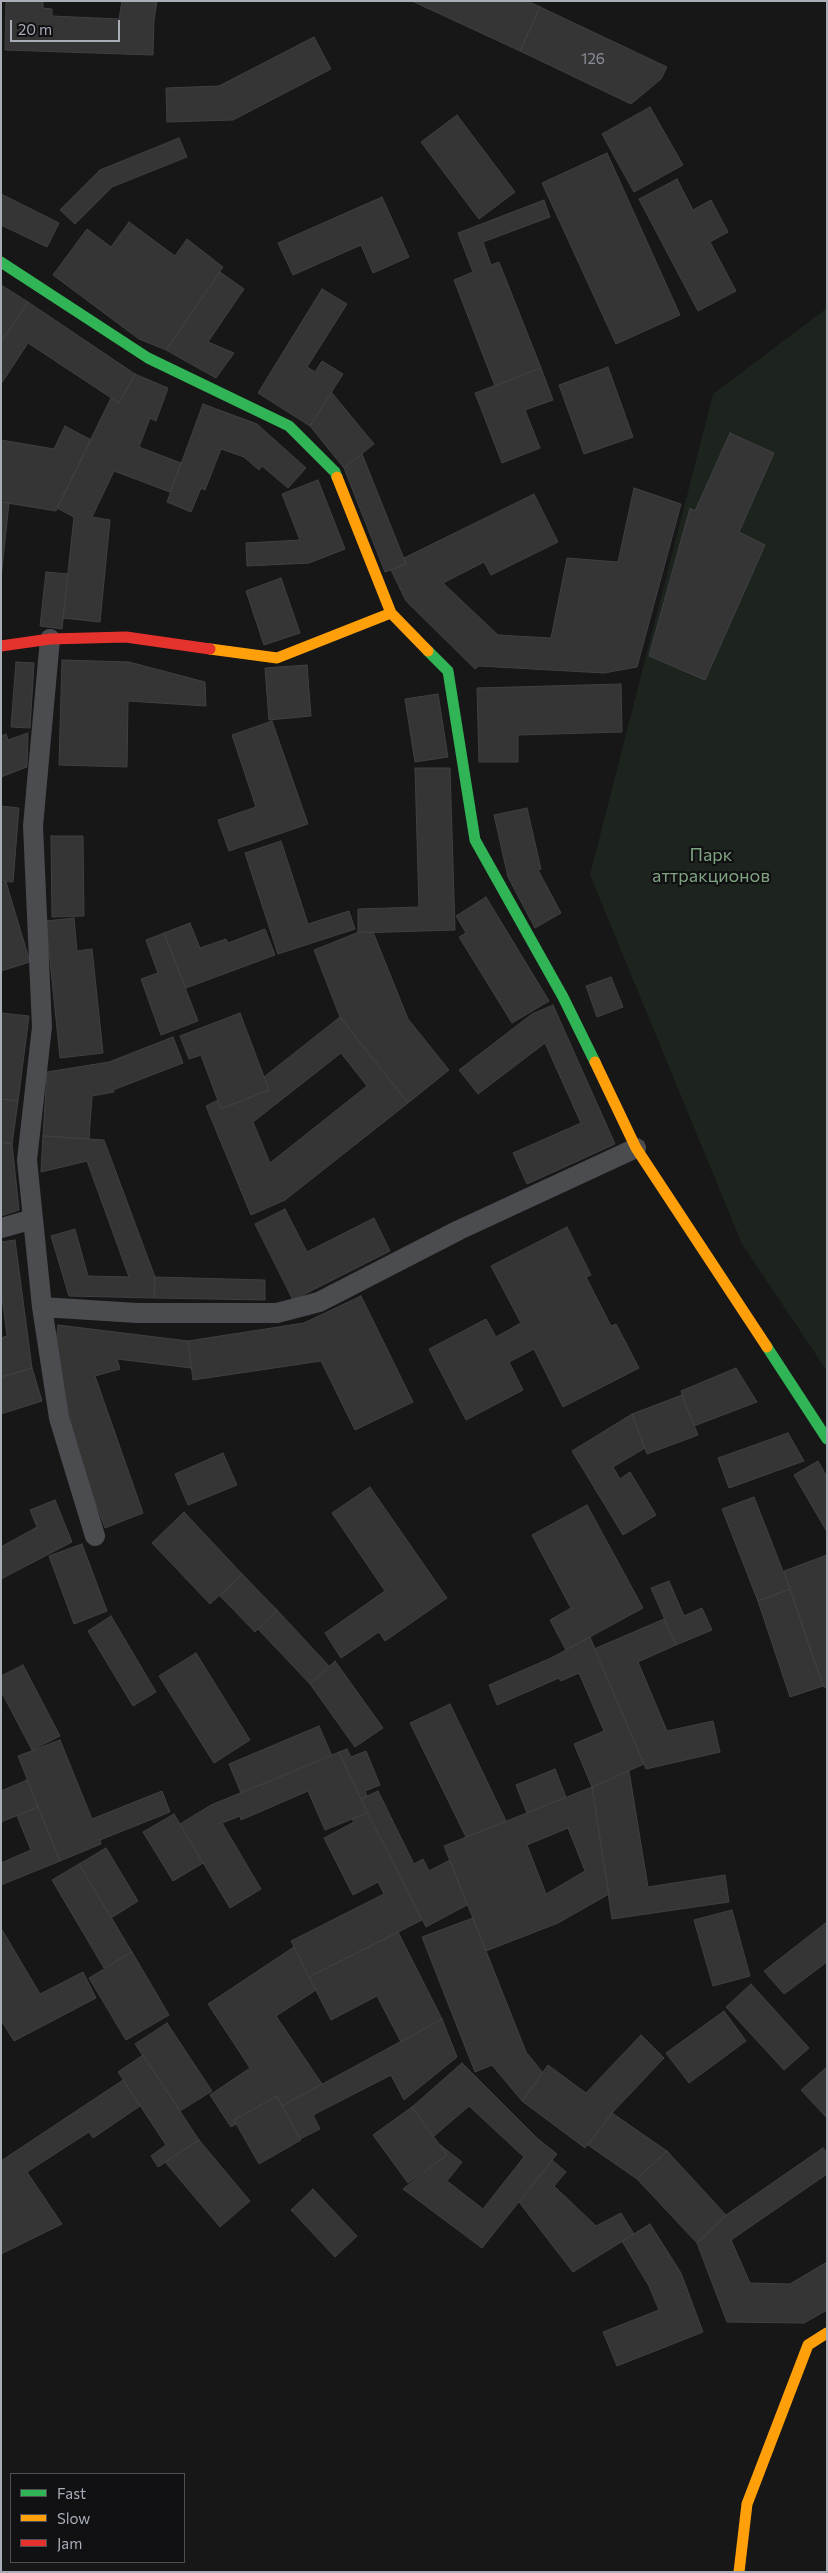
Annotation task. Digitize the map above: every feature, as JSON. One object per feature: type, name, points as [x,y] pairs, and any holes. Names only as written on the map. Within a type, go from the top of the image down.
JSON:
[{"type":"street","points":[[1,262],[148,358],[289,426],[335,472],[392,613],[448,670],[475,840],[563,998],[636,1148],[827,1439]]},
{"type":"street","points":[[1,646],[50,639],[126,637],[277,658],[392,613]]},
{"type":"street","points":[[738,2572],[747,2504],[808,2345],[827,2333]]},
{"type":"lane","points":[[50,639],[33,826],[42,1027],[27,1160],[42,1307],[58,1418],[95,1536]]},
{"type":"lane","points":[[42,1307],[137,1313],[278,1313],[319,1302],[459,1230],[636,1148]]},
{"type":"lane","points":[[1,1228],[33,1218]]},
{"type":"green space","name":"Парк аттракционов","points":[[827,308],[827,1371],[742,1244],[590,875],[713,394]]},
{"type":"building","points":[[6,1],[43,1],[43,8],[52,9],[52,16],[119,19],[122,1],[157,1],[154,20],[153,55],[5,50]]},
{"type":"building","points":[[412,1],[528,1],[540,7],[520,51]]},
{"type":"building","points":[[540,7],[667,67],[661,79],[631,104],[520,51]]},
{"type":"building","points":[[314,37],[331,69],[233,120],[167,122],[166,88],[219,86]]},
{"type":"building","points":[[650,107],[683,165],[634,192],[602,134]]},
{"type":"building","points":[[457,115],[515,192],[479,219],[421,142]]},
{"type":"building","points":[[179,138],[187,157],[112,187],[75,224],[60,210],[100,170]]},
{"type":"building","points":[[607,153],[680,315],[616,344],[542,183]]},
{"type":"building","points":[[677,179],[693,210],[711,200],[728,232],[710,242],[736,291],[698,311],[639,199]]},
{"type":"building","points":[[1,194],[59,223],[47,247],[1,225]]},
{"type":"building","points":[[382,197],[409,257],[373,273],[361,245],[293,275],[278,243]]},
{"type":"building","points":[[544,200],[550,217],[483,242],[491,265],[499,262],[541,368],[495,386],[454,280],[473,272],[458,233]]},
{"type":"building","points":[[129,222],[175,256],[187,239],[223,267],[166,350],[139,339],[53,275],[87,229],[111,247]]},
{"type":"building","points":[[220,272],[244,289],[208,342],[234,353],[216,378],[166,350]]},
{"type":"building","points":[[1,285],[28,302],[1,342]]},
{"type":"building","points":[[322,289],[347,304],[307,367],[315,372],[322,361],[343,374],[310,426],[258,393]]},
{"type":"building","points":[[28,302],[135,374],[119,403],[28,343],[1,384],[1,342]]},
{"type":"building","points":[[608,367],[633,437],[584,454],[559,385]]},
{"type":"building","points":[[541,368],[553,400],[525,410],[540,448],[502,463],[475,393]]},
{"type":"building","points":[[135,374],[168,388],[156,421],[150,418],[139,447],[181,463],[170,492],[114,471],[92,517],[110,520],[100,622],[63,618],[74,517],[57,508],[111,398],[119,403]]},
{"type":"building","points":[[332,393],[374,444],[344,468],[310,426]]},
{"type":"building","points":[[203,404],[257,424],[306,468],[288,488],[262,466],[259,470],[244,457],[221,449],[205,490],[201,488],[191,512],[167,502]]},
{"type":"building","points":[[65,426],[91,440],[56,511],[1,502],[1,440],[54,449]]},
{"type":"building","points":[[730,433],[774,453],[739,532],[765,545],[705,680],[649,656],[690,508],[695,511]]},
{"type":"building","points":[[362,454],[406,564],[385,572],[344,468]]},
{"type":"building","points":[[318,480],[345,549],[309,563],[247,566],[246,543],[300,540],[282,494]]},
{"type":"building","points":[[634,488],[681,504],[637,667],[604,673],[479,666],[475,669],[406,601],[391,570],[406,564],[404,558],[534,494],[558,542],[491,575],[484,562],[443,583],[498,635],[551,638],[567,558],[618,562]]},
{"type":"building","points":[[1,502],[9,503],[1,578]]},
{"type":"building","points":[[46,572],[68,574],[62,629],[40,626]]},
{"type":"building","points":[[281,578],[300,633],[264,645],[246,591]]},
{"type":"building","points":[[62,660],[129,662],[205,682],[206,706],[128,701],[127,767],[59,765]]},
{"type":"building","points":[[16,662],[34,663],[30,728],[11,727]]},
{"type":"building","points":[[307,665],[311,716],[269,720],[265,668]]},
{"type":"building","points":[[621,684],[622,732],[518,735],[518,762],[479,762],[477,688]]},
{"type":"building","points":[[438,694],[448,757],[415,762],[405,699]]},
{"type":"building","points":[[272,721],[308,824],[229,851],[218,820],[256,807],[232,735]]},
{"type":"building","points":[[28,733],[27,767],[1,777],[1,736],[6,734],[8,740]]},
{"type":"building","points":[[415,768],[450,768],[455,930],[358,933],[358,909],[419,907]]},
{"type":"building","points":[[1,806],[19,808],[13,882],[1,881]]},
{"type":"building","points":[[527,808],[541,869],[538,870],[561,913],[535,928],[508,877],[494,815]]},
{"type":"building","points":[[51,836],[83,836],[84,916],[52,917]]},
{"type":"building","points":[[281,841],[308,924],[349,911],[355,929],[278,954],[245,853]]},
{"type":"building","points":[[6,882],[30,962],[1,971],[1,884]]},
{"type":"building","points":[[486,897],[549,1001],[512,1023],[459,937],[466,933],[456,916]]},
{"type":"building","points":[[74,918],[77,951],[92,949],[103,1053],[60,1058],[46,921]]},
{"type":"building","points":[[190,923],[200,948],[226,939],[228,943],[265,929],[275,955],[186,988],[164,933]]},
{"type":"building","points":[[359,932],[373,932],[408,1019],[449,1070],[408,1103],[340,1017],[314,950]]},
{"type":"building","points":[[164,933],[198,1021],[161,1035],[141,979],[158,973],[146,940]]},
{"type":"building","points":[[611,977],[623,1007],[597,1017],[586,986]]},
{"type":"building","points":[[553,1005],[615,1144],[527,1184],[513,1153],[581,1123],[545,1043],[478,1094],[459,1070],[532,1014]]},
{"type":"building","points":[[1,1013],[29,1016],[18,1101],[1,1099]]},
{"type":"building","points":[[240,1013],[269,1090],[221,1109],[201,1055],[189,1059],[180,1036]]},
{"type":"building","points":[[340,1017],[408,1103],[285,1200],[251,1215],[206,1106],[218,1100],[221,1109],[269,1090],[264,1077]],"holes":[[[341,1053],[367,1086],[270,1163],[253,1122]]]},
{"type":"building","points":[[173,1037],[183,1063],[113,1090],[114,1092],[92,1096],[89,1139],[43,1136],[47,1072],[109,1062]]},
{"type":"building","points":[[1,1099],[18,1101],[12,1144],[1,1142]]},
{"type":"building","points":[[43,1136],[104,1140],[155,1277],[154,1298],[69,1296],[51,1236],[75,1229],[88,1276],[129,1277],[87,1161],[41,1172]]},
{"type":"building","points":[[1,1142],[12,1144],[19,1210],[1,1216]]},
{"type":"building","points":[[285,1209],[307,1252],[374,1218],[390,1251],[293,1300],[255,1224]]},
{"type":"building","points":[[567,1227],[591,1275],[586,1277],[611,1326],[616,1324],[639,1368],[563,1407],[534,1349],[509,1362],[523,1390],[466,1420],[429,1349],[486,1319],[496,1337],[521,1323],[491,1266]]},
{"type":"building","points":[[15,1240],[32,1368],[1,1377],[1,1338],[7,1336],[1,1288],[1,1242]]},
{"type":"building","points":[[155,1277],[265,1280],[265,1300],[154,1298]]},
{"type":"building","points":[[361,1296],[413,1402],[355,1430],[321,1361],[193,1380],[188,1341],[304,1323]]},
{"type":"building","points":[[58,1325],[188,1341],[191,1368],[117,1359],[120,1369],[95,1376],[143,1513],[105,1528],[79,1459],[55,1351]]},
{"type":"building","points":[[32,1368],[42,1401],[1,1414],[1,1377]]},
{"type":"building","points":[[736,1368],[757,1402],[694,1426],[681,1391]]},
{"type":"building","points":[[682,1395],[698,1435],[647,1454],[632,1414]]},
{"type":"building","points":[[632,1414],[645,1448],[613,1467],[620,1479],[630,1472],[656,1515],[623,1535],[572,1451]]},
{"type":"building","points":[[788,1433],[804,1461],[729,1488],[718,1458]]},
{"type":"building","points":[[223,1453],[237,1485],[188,1505],[175,1474]]},
{"type":"building","points":[[818,1461],[827,1477],[827,1532],[794,1475]]},
{"type":"building","points":[[370,1487],[447,1598],[385,1641],[379,1632],[341,1658],[325,1633],[385,1591],[332,1513]]},
{"type":"building","points":[[754,1497],[790,1589],[758,1601],[722,1509]]},
{"type":"building","points":[[55,1500],[72,1542],[1,1579],[1,1547],[37,1527],[30,1510]]},
{"type":"building","points":[[587,1505],[643,1608],[566,1650],[550,1620],[571,1608],[532,1535]]},
{"type":"building","points":[[184,1512],[242,1574],[210,1604],[152,1543]]},
{"type":"building","points":[[82,1544],[107,1611],[74,1624],[49,1556]]},
{"type":"building","points":[[827,1555],[827,1689],[823,1686],[784,1571]]},
{"type":"building","points":[[242,1574],[277,1610],[255,1632],[220,1596]]},
{"type":"building","points":[[669,1581],[684,1616],[702,1608],[712,1630],[676,1645],[651,1588]]},
{"type":"building","points":[[790,1589],[823,1686],[790,1697],[758,1601]]},
{"type":"building","points":[[277,1610],[329,1666],[310,1684],[258,1629]]},
{"type":"building","points":[[111,1616],[156,1692],[133,1706],[88,1631]]},
{"type":"building","points":[[664,1619],[676,1645],[638,1662],[667,1731],[713,1721],[720,1752],[646,1769],[594,1649]]},
{"type":"building","points":[[590,1637],[644,1764],[592,1787],[574,1744],[604,1731],[579,1673],[561,1681],[559,1678],[497,1705],[489,1685],[551,1658]]},
{"type":"building","points":[[196,1653],[250,1740],[214,1763],[159,1676]]},
{"type":"building","points":[[335,1661],[383,1728],[355,1747],[310,1684]]},
{"type":"building","points":[[23,1665],[60,1736],[32,1750],[1,1691],[1,1676]]},
{"type":"building","points":[[450,1704],[506,1821],[466,1837],[410,1723]]},
{"type":"building","points":[[319,1726],[332,1756],[241,1793],[229,1764]]},
{"type":"building","points":[[60,1740],[92,1819],[162,1791],[170,1812],[100,1840],[101,1844],[60,1861],[18,1756]]},
{"type":"building","points":[[347,1749],[351,1757],[366,1751],[380,1785],[365,1791],[367,1796],[361,1799],[339,1752]]},
{"type":"building","points":[[339,1752],[367,1813],[325,1830],[308,1791],[241,1820],[240,1816],[222,1823],[261,1889],[230,1908],[180,1824],[211,1805]]},
{"type":"building","points":[[555,1769],[566,1797],[527,1813],[516,1785]]},
{"type":"building","points":[[629,1771],[648,1887],[725,1875],[729,1902],[612,1919],[592,1787]]},
{"type":"building","points":[[27,1780],[38,1807],[1,1822],[1,1791]]},
{"type":"building","points":[[592,1787],[609,1894],[558,1923],[486,1951],[444,1846]],"holes":[[[568,1828],[585,1871],[546,1894],[527,1845]]]},
{"type":"building","points":[[378,1791],[414,1864],[423,1859],[429,1871],[450,1860],[467,1905],[426,1927],[361,1799]]},
{"type":"building","points":[[38,1807],[60,1861],[1,1885],[1,1863],[31,1850],[17,1816]]},
{"type":"building","points":[[367,1813],[422,1920],[309,1977],[291,1941],[384,1894],[378,1882],[353,1895],[324,1838],[354,1822],[352,1819]]},
{"type":"building","points":[[174,1814],[203,1863],[173,1881],[143,1832]]},
{"type":"building","points":[[106,1848],[138,1901],[111,1918],[79,1864]]},
{"type":"building","points":[[79,1864],[132,1952],[104,1968],[52,1880]]},
{"type":"building","points":[[732,1910],[750,1976],[713,1986],[694,1920]]},
{"type":"building","points":[[473,1918],[526,2052],[543,2073],[522,2101],[492,2065],[475,2072],[422,1937]]},
{"type":"building","points":[[827,1922],[827,1962],[784,1994],[764,1971]]},
{"type":"building","points":[[1,1928],[40,1994],[83,1972],[96,1998],[14,2041],[1,2020]]},
{"type":"building","points":[[398,1932],[442,2019],[401,2042],[377,1996],[331,2020],[309,1977]]},
{"type":"building","points":[[294,1947],[316,1990],[276,2016],[322,2084],[282,2106],[277,2096],[234,2120],[236,2124],[231,2127],[210,2095],[250,2068],[208,2004]]},
{"type":"building","points":[[132,1952],[169,2015],[126,2040],[89,1978]]},
{"type":"building","points":[[751,1984],[809,2048],[784,2070],[726,2007]]},
{"type":"building","points":[[724,2011],[746,2041],[689,2083],[666,2053]]},
{"type":"building","points":[[442,2019],[457,2057],[404,2100],[391,2075],[313,2115],[320,2129],[300,2139],[282,2106]]},
{"type":"building","points":[[167,2023],[212,2091],[180,2111],[135,2044]]},
{"type":"building","points":[[641,2035],[664,2058],[612,2113],[585,2148],[522,2101],[548,2065],[586,2093]]},
{"type":"building","points":[[143,2055],[199,2140],[158,2167],[151,2156],[166,2145],[118,2072]]},
{"type":"building","points":[[462,2063],[538,2139],[557,2154],[482,2248],[403,2189],[447,2155],[439,2144],[462,2162],[447,2181],[483,2209],[524,2157],[469,2106],[433,2137],[412,2107]]},
{"type":"building","points":[[827,2067],[827,2118],[801,2090]]},
{"type":"building","points":[[123,2080],[140,2106],[93,2138],[89,2132],[27,2172],[62,2224],[1,2254],[1,2161]]},
{"type":"building","points":[[277,2096],[301,2140],[259,2164],[234,2120]]},
{"type":"building","points":[[412,2107],[447,2155],[408,2183],[373,2135]]},
{"type":"building","points":[[612,2113],[667,2151],[637,2179],[588,2145]]},
{"type":"building","points":[[199,2140],[250,2201],[220,2227],[165,2162]]},
{"type":"building","points":[[823,2148],[827,2153],[827,2174],[731,2240],[750,2283],[790,2284],[827,2262],[827,2310],[804,2323],[727,2322],[697,2243],[726,2215]]},
{"type":"building","points":[[667,2151],[726,2215],[697,2243],[637,2179]]},
{"type":"building","points":[[552,2160],[566,2172],[554,2186],[596,2226],[621,2213],[634,2234],[573,2272],[519,2202]]},
{"type":"building","points":[[313,2189],[357,2236],[335,2257],[291,2210]]},
{"type":"building","points":[[650,2224],[681,2273],[703,2332],[617,2366],[603,2332],[659,2310],[649,2286],[622,2241]]},
{"type":"traffic: fast","points":[[1,262],[148,358],[289,426],[335,472],[337,477]]},
{"type":"traffic: fast","points":[[428,651],[448,671],[475,840],[563,997],[595,1062]]},
{"type":"traffic: fast","points":[[767,1347],[827,1439]]},
{"type":"traffic: slow","points":[[337,477],[391,613],[428,651]]},
{"type":"traffic: slow","points":[[210,649],[277,658],[391,613]]},
{"type":"traffic: slow","points":[[595,1062],[636,1148],[767,1347]]},
{"type":"traffic: slow","points":[[739,2572],[747,2504],[808,2345],[827,2333]]},
{"type":"traffic: jam","points":[[1,646],[50,639],[126,637],[210,649]]}]
